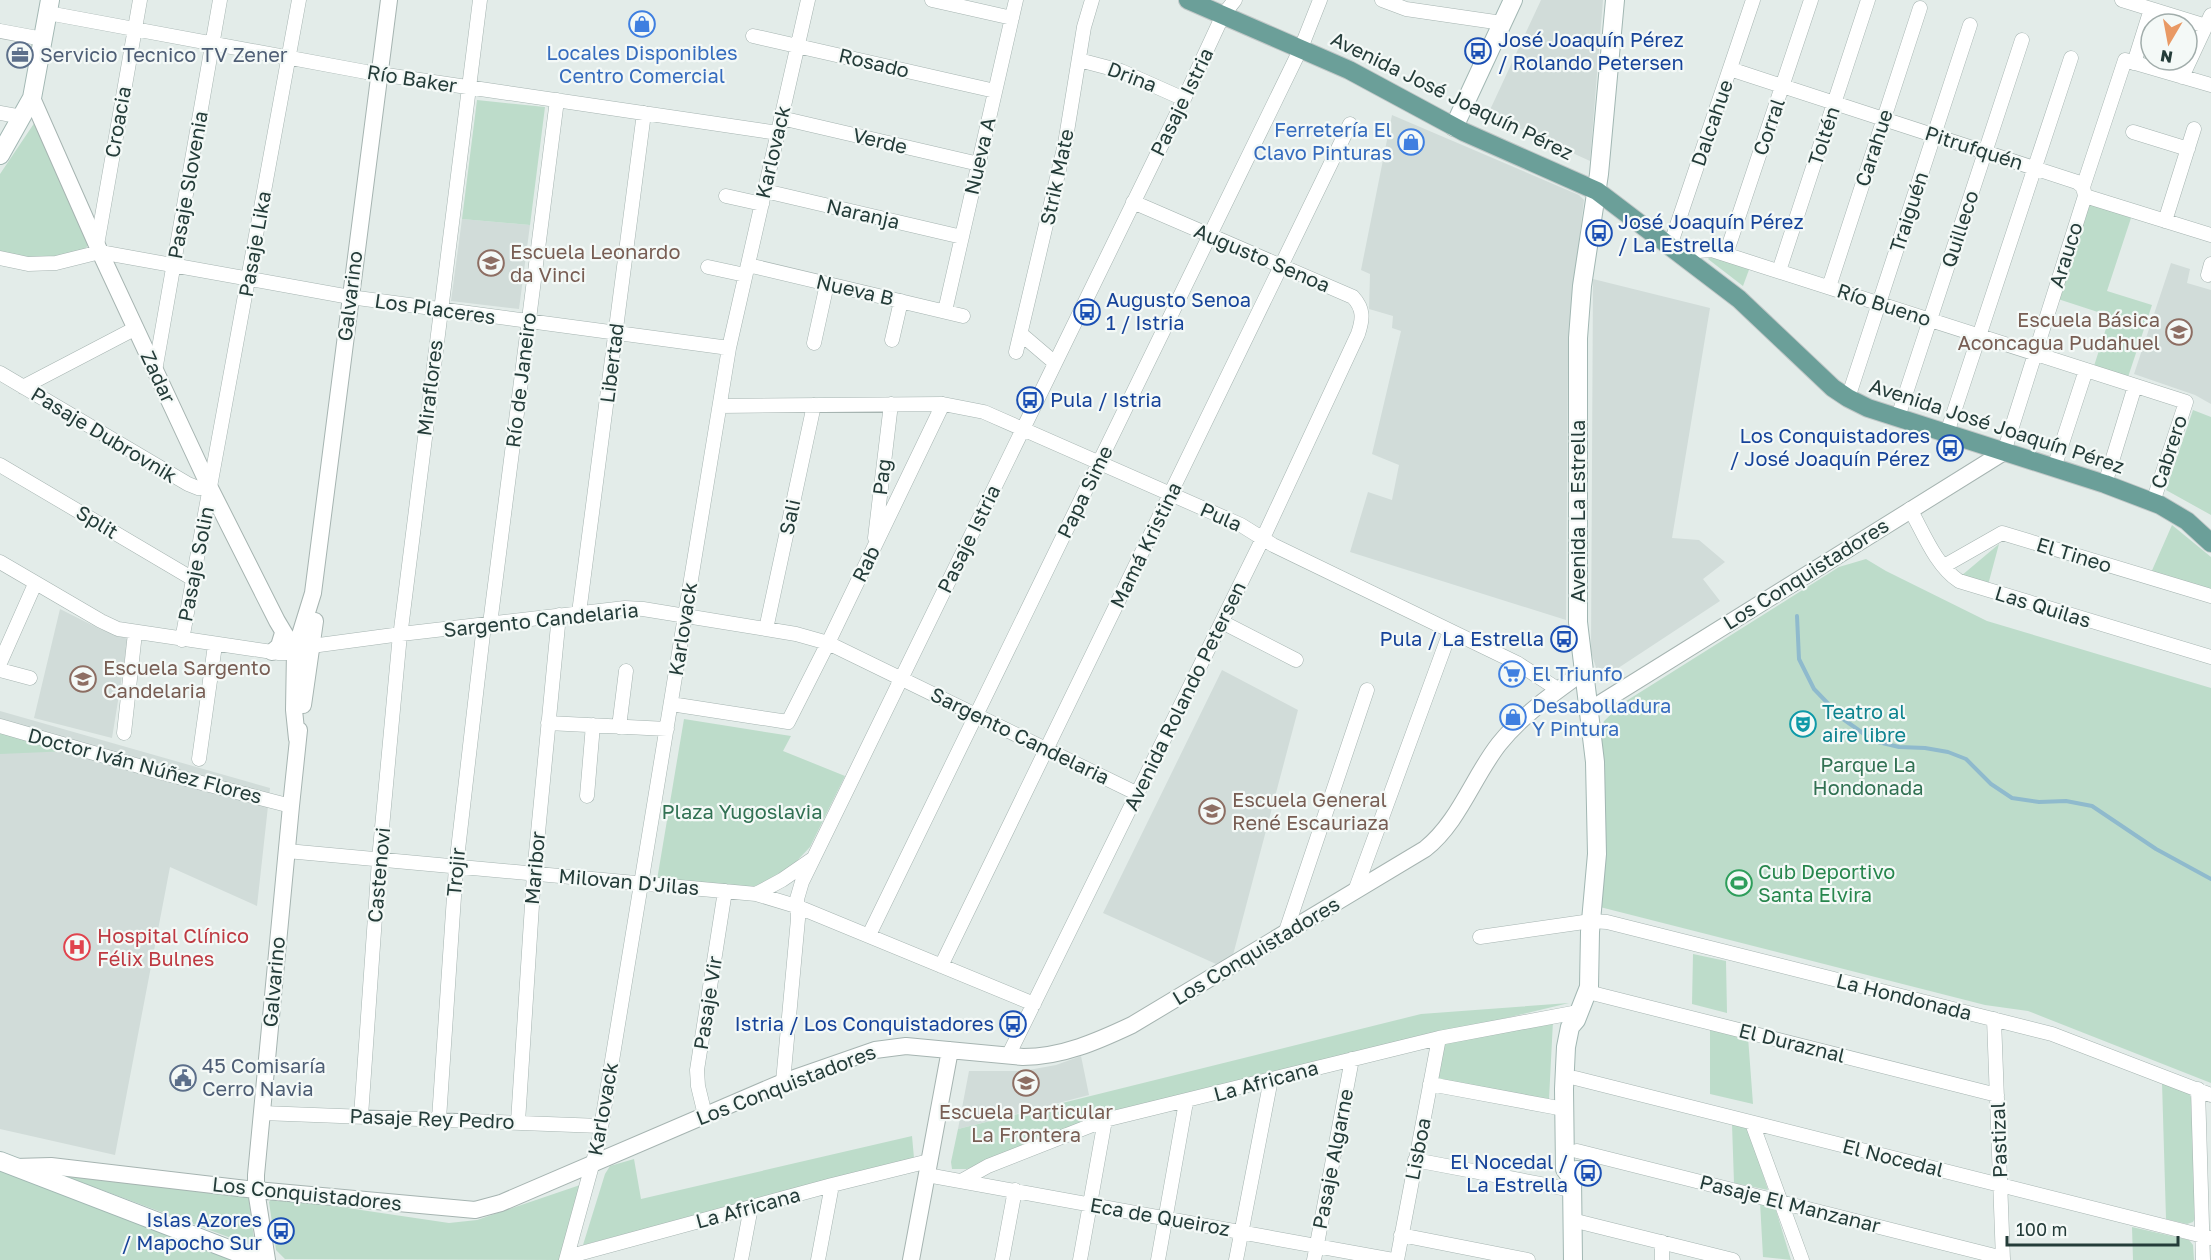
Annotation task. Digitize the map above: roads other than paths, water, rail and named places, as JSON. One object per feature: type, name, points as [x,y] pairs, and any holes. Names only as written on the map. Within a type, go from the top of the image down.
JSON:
[{"type":"main road","name":"Avenida José Joaquín Pérez","points":[[1188,0],[1301,48],[1371,81],[1454,127],[1597,191],[1755,312],[1833,388],[1848,398],[1898,417],[2105,484],[2153,502],[2179,515],[2211,543]]},
{"type":"main road","points":[[1454,127],[1513,0]]},
{"type":"main road","name":"Avenida La Estrella","points":[[1572,1184],[1565,1169],[1566,1047],[1570,1027],[1588,992],[1597,846],[1594,762],[1578,622],[1578,338],[1582,286],[1597,191],[1615,0]]},
{"type":"main road","points":[[0,155],[32,98],[49,7]]},
{"type":"main road","name":"Avenida La Estrella","points":[[1573,1260],[1572,1184],[1577,1170],[1575,1077],[1577,1016]]},
{"type":"main road","points":[[7,1164],[257,1260]]},
{"type":"street","name":"Croacia","points":[[98,248],[140,0]]},
{"type":"street","name":"Pasaje Slovenia","points":[[155,371],[220,0]]},
{"type":"street","name":"Pasaje Lika","points":[[210,488],[299,0]]},
{"type":"street","name":"Galvarino","points":[[267,1260],[255,1190],[297,739],[294,710],[303,631],[313,593],[389,0]]},
{"type":"street","name":"Miraflores","points":[[401,634],[480,0]]},
{"type":"street","name":"Karlovack","points":[[567,1258],[594,1163],[601,1126],[729,348],[808,0]]},
{"type":"street","points":[[932,0],[1012,18]]},
{"type":"street","name":"Nueva A","points":[[945,311],[1016,0]]},
{"type":"street","name":"Strik Mate","points":[[1016,352],[1065,144],[1087,15],[1092,0]]},
{"type":"street","name":"Pasaje Istria","points":[[783,1082],[798,919],[796,906],[798,891],[1223,15],[1235,0]]},
{"type":"street","name":"Papa Sime","points":[[869,935],[1301,48],[1320,0]]},
{"type":"street","points":[[1382,0],[1502,23]]},
{"type":"street","name":"Dalcahue","points":[[1670,246],[1753,0]]},
{"type":"street","name":"Corral","points":[[1726,254],[1811,0]]},
{"type":"street","name":"Toltén","points":[[1779,272],[1868,0]]},
{"type":"street","points":[[2122,0],[2208,21],[2182,77]]},
{"type":"street","name":"Arauco","points":[[2004,452],[2084,191],[2130,62],[2145,5]]},
{"type":"street","name":"Río Baker","points":[[49,7],[135,29],[380,74],[778,133]]},
{"type":"street","name":"Carahue","points":[[1828,287],[1920,8]]},
{"type":"street","name":"Traiguén","points":[[1848,398],[1970,25]]},
{"type":"street","points":[[0,31],[43,39]]},
{"type":"street","name":"Rosado","points":[[753,36],[995,90]]},
{"type":"street","name":"Quilleco","points":[[1898,417],[2022,40]]},
{"type":"street","points":[[1947,433],[2071,58]]},
{"type":"street","name":"Drina","points":[[1079,60],[1120,70],[1184,99]]},
{"type":"street","points":[[2130,62],[2211,85]]},
{"type":"street","name":"Pitrufquén","points":[[1730,69],[2077,182],[2084,191],[2211,236]]},
{"type":"street","name":"Zadar","points":[[32,98],[98,248],[210,488],[280,627],[302,649]]},
{"type":"street","name":"Río de Janeiro","points":[[487,625],[557,100]]},
{"type":"street","points":[[0,113],[22,117]]},
{"type":"street","name":"Libertad","points":[[579,613],[644,113]]},
{"type":"street","name":"Verde","points":[[781,118],[979,164]]},
{"type":"street","name":"Mamá Kristina","points":[[941,966],[1350,124]]},
{"type":"street","points":[[2165,221],[2194,129]]},
{"type":"street","points":[[2133,132],[2188,149]]},
{"type":"street","name":"Naranja","points":[[726,196],[763,197],[962,237]]},
{"type":"street","name":"Augusto Senoa","points":[[1134,202],[1353,297],[1363,312],[1358,334]]},
{"type":"street","name":"Los Placeres","points":[[0,258],[28,264],[48,264],[70,261],[98,248],[174,265],[350,297],[729,348]]},
{"type":"street","name":"Río Bueno","points":[[1686,259],[1703,250],[1726,254],[2186,402]]},
{"type":"street","name":"Nueva B","points":[[708,267],[746,270],[826,284],[963,316]]},
{"type":"street","points":[[814,343],[826,284]]},
{"type":"street","points":[[892,340],[901,301]]},
{"type":"street","points":[[23,387],[136,328]]},
{"type":"street","points":[[1021,334],[1055,363]]},
{"type":"street","name":"Avenida Rolando Petersen","points":[[1008,1056],[1263,538],[1358,334]]},
{"type":"street","points":[[2054,468],[2086,370]]},
{"type":"street","name":"Pasaje Dubrovnik","points":[[0,373],[188,484],[198,488],[210,488]]},
{"type":"street","points":[[2105,484],[2135,386]]},
{"type":"street","name":"Cabrero","points":[[2153,502],[2186,402]]},
{"type":"street","name":"Pula","points":[[720,406],[943,404],[984,412],[1241,525],[1273,545],[1517,663],[1559,690]]},
{"type":"street","name":"Rab","points":[[671,704],[788,722],[943,404]]},
{"type":"street","name":"Sali","points":[[766,629],[814,405]]},
{"type":"street","name":"Pag","points":[[873,549],[891,405]]},
{"type":"street","name":"Los Conquistadores","points":[[1587,702],[1609,698],[2004,452]]},
{"type":"street","name":"Split","points":[[0,465],[193,579]]},
{"type":"street","name":"Pasaje Solin","points":[[182,640],[210,488]]},
{"type":"street","name":"Las Quilas","points":[[1910,509],[1944,566],[1954,577],[1966,584],[2211,657]]},
{"type":"street","name":"El Tineo","points":[[1944,566],[2002,533],[2211,596]]},
{"type":"street","name":"Sargento Candelaria","points":[[0,562],[101,621],[135,633],[272,652],[284,653],[401,634],[634,608],[808,637],[828,643],[1138,794]]},
{"type":"street","points":[[0,663],[35,584]]},
{"type":"street","name":"Galvarino","points":[[302,649],[315,615],[313,593]]},
{"type":"street","name":"Maribor","points":[[518,1122],[534,874],[559,615]]},
{"type":"street","points":[[272,652],[281,642],[280,627],[306,616]]},
{"type":"street","points":[[1222,622],[1296,660]]},
{"type":"street","name":"Trojir","points":[[439,1119],[456,867],[487,625]]},
{"type":"street","points":[[1355,891],[1450,632]]},
{"type":"street","points":[[124,734],[135,633]]},
{"type":"street","name":"Castenovi","points":[[361,1116],[379,860],[401,634]]},
{"type":"street","points":[[199,759],[215,645]]},
{"type":"street","points":[[0,670],[30,678]]},
{"type":"street","points":[[619,727],[626,671]]},
{"type":"street","name":"Los Conquistadores","points":[[7,1164],[51,1166],[255,1190],[475,1210],[501,1203],[783,1082],[861,1054],[892,1047],[1039,1057],[1065,1052],[1119,1031],[1285,934],[1432,843],[1448,825],[1499,744],[1530,713],[1583,672]]},
{"type":"street","points":[[1285,934],[1367,690]]},
{"type":"street","points":[[548,723],[666,729]]},
{"type":"street","points":[[587,796],[593,725]]},
{"type":"street","name":"Doctor Iván Núñez Flores","points":[[0,726],[163,773],[291,806]]},
{"type":"street","name":"Milovan D'Jilas","points":[[287,851],[756,894],[796,906],[1034,1004]]},
{"type":"street","points":[[756,894],[782,880],[812,859]]},
{"type":"street","name":"Pasaje Vir","points":[[705,1115],[698,1086],[697,1070],[725,891]]},
{"type":"street","name":"La Hondonada","points":[[1480,937],[1591,921],[1607,922],[2077,1042],[2211,1095]]},
{"type":"street","name":"El Duraznal","points":[[1588,992],[1997,1095]]},
{"type":"street","name":"La Africana","points":[[963,1180],[988,1166],[1105,1120],[1186,1102],[1439,1038],[1577,1016]]},
{"type":"street","name":"Pastizal","points":[[1994,1019],[2003,1259]]},
{"type":"street","name":"Lisboa","points":[[1395,1260],[1439,1038]]},
{"type":"street","points":[[911,1260],[950,1050]]},
{"type":"street","name":"Pasaje Algarne","points":[[1314,1260],[1352,1059]]},
{"type":"street","name":"El Nocedal","points":[[1575,1077],[2207,1237]]},
{"type":"street","points":[[1236,1260],[1271,1079]]},
{"type":"street","points":[[1430,1084],[1564,1108]]},
{"type":"street","points":[[2198,1089],[2207,1237],[2203,1260]]},
{"type":"street","points":[[1158,1260],[1186,1102]]},
{"type":"street","name":"Pasaje Rey Pedro","points":[[262,1113],[601,1126]]},
{"type":"street","points":[[1080,1260],[1105,1120]]},
{"type":"street","points":[[1752,1123],[1802,1260]]},
{"type":"street","name":"Pasaje El Manzanar","points":[[1577,1151],[2003,1259]]},
{"type":"street","points":[[1416,1160],[1572,1184]]},
{"type":"street","name":"La Africana","points":[[567,1258],[832,1185],[928,1168]]},
{"type":"street","name":"Eca de Queiroz","points":[[928,1168],[963,1180],[1395,1260]]},
{"type":"street","points":[[818,1260],[832,1185]]},
{"type":"street","points":[[1002,1260],[1015,1190]]},
{"type":"street","points":[[741,1260],[751,1207]]},
{"type":"street","points":[[1572,1220],[1728,1259]]},
{"type":"street","points":[[1401,1235],[1528,1260]]},
{"type":"street","points":[[1662,1242],[1662,1260]]},
{"type":"waterway","points":[[1797,616],[1799,659],[1814,689],[1843,719],[1874,741],[1899,747],[1948,752],[1966,759],[1991,784],[2012,798],[2039,802],[2066,801],[2092,806],[2156,849],[2211,879]]},
{"type":"place","name":"Locales Disponibles Centro Comercial","points":[[642,24]]},
{"type":"place","name":"José Joaquín Pérez / Rolando Petersen","points":[[1478,51]]},
{"type":"place","name":"Servicio Tecnico TV Zener","points":[[20,55]]},
{"type":"place","name":"Ferretería El Clavo Pinturas","points":[[1411,142]]},
{"type":"place","name":"José Joaquín Pérez / La Estrella","points":[[1599,233]]},
{"type":"place","name":"Escuela Leonardo da Vinci","points":[[491,263]]},
{"type":"place","name":"Augusto Senoa 1 / Istria","points":[[1087,312]]},
{"type":"place","name":"Escuela Básica Aconcagua Pudahuel","points":[[2179,332]]},
{"type":"place","name":"Pula / Istria","points":[[1030,400]]},
{"type":"place","name":"Los Conquistadores / José Joaquín Pérez","points":[[1950,448]]},
{"type":"place","name":"Pula / La Estrella","points":[[1564,639]]},
{"type":"place","name":"El Triunfo","points":[[1512,674]]},
{"type":"place","name":"Escuela Sargento Candelaria","points":[[83,679]]},
{"type":"place","name":"Desabolladura Y Pintura","points":[[1513,717]]},
{"type":"place","name":"Teatro al aire libre","points":[[1803,724]]},
{"type":"place","name":"Escuela General René Escauriaza","points":[[1212,811]]},
{"type":"place","name":"Cub Deportivo Santa Elvira","points":[[1739,883]]},
{"type":"place","name":"Hospital Clínico Félix Bulnes","points":[[77,947]]},
{"type":"place","name":"Istria / Los Conquistadores","points":[[1013,1024]]},
{"type":"place","name":"45 Comisaría Cerro Navia","points":[[183,1078]]},
{"type":"place","name":"Escuela Particular La Frontera","points":[[1026,1083]]},
{"type":"place","name":"El Nocedal / La Estrella","points":[[1588,1173]]},
{"type":"place","name":"Islas Azores / Mapocho Sur","points":[[281,1231]]},
{"type":"park label","name":"Parque La Hondonada","points":[[1868,776]]},
{"type":"park label","name":"Plaza Yugoslavia","points":[[742,812]]}]
